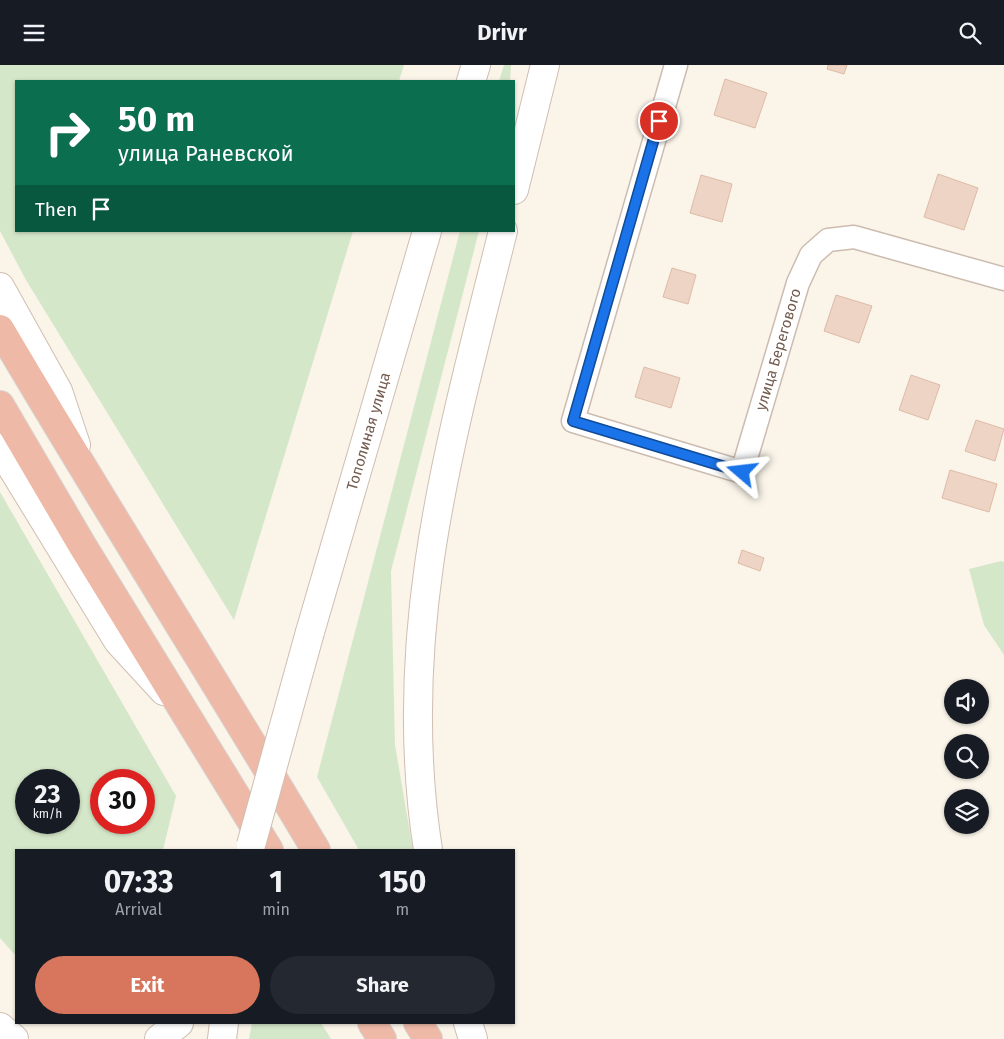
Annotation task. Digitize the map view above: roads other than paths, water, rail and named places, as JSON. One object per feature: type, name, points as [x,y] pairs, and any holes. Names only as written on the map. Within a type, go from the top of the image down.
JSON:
[{"type":"highway","points":[[0,329],[87,477],[220,690],[315,849]]},
{"type":"highway","points":[[0,405],[188,718],[255,849]]},
{"type":"highway","points":[[373,1024],[382,1039]]},
{"type":"highway","points":[[419,1024],[428,1039]]},
{"type":"main road","points":[[471,80],[476,65]]},
{"type":"main road","points":[[515,186],[545,65]]},
{"type":"main road","name":"Тополиная улица","points":[[255,849],[310,632],[427,232]]},
{"type":"main road","points":[[428,849],[420,802],[417,671],[427,565],[452,437],[503,232]]},
{"type":"main road","points":[[0,287],[58,391],[87,477]]},
{"type":"main road","points":[[0,449],[118,641],[188,718]]},
{"type":"main road","points":[[159,1039],[178,1024]]},
{"type":"main road","points":[[222,1039],[224,1024]]},
{"type":"main road","points":[[364,1024],[369,1039]]},
{"type":"main road","points":[[468,1024],[473,1039]]},
{"type":"main road","points":[[0,1027],[14,1039]]},
{"type":"street","name":"улица Берегового","points":[[676,65],[573,421],[742,472],[798,283],[811,255],[828,240],[854,237],[1004,279]]}]
